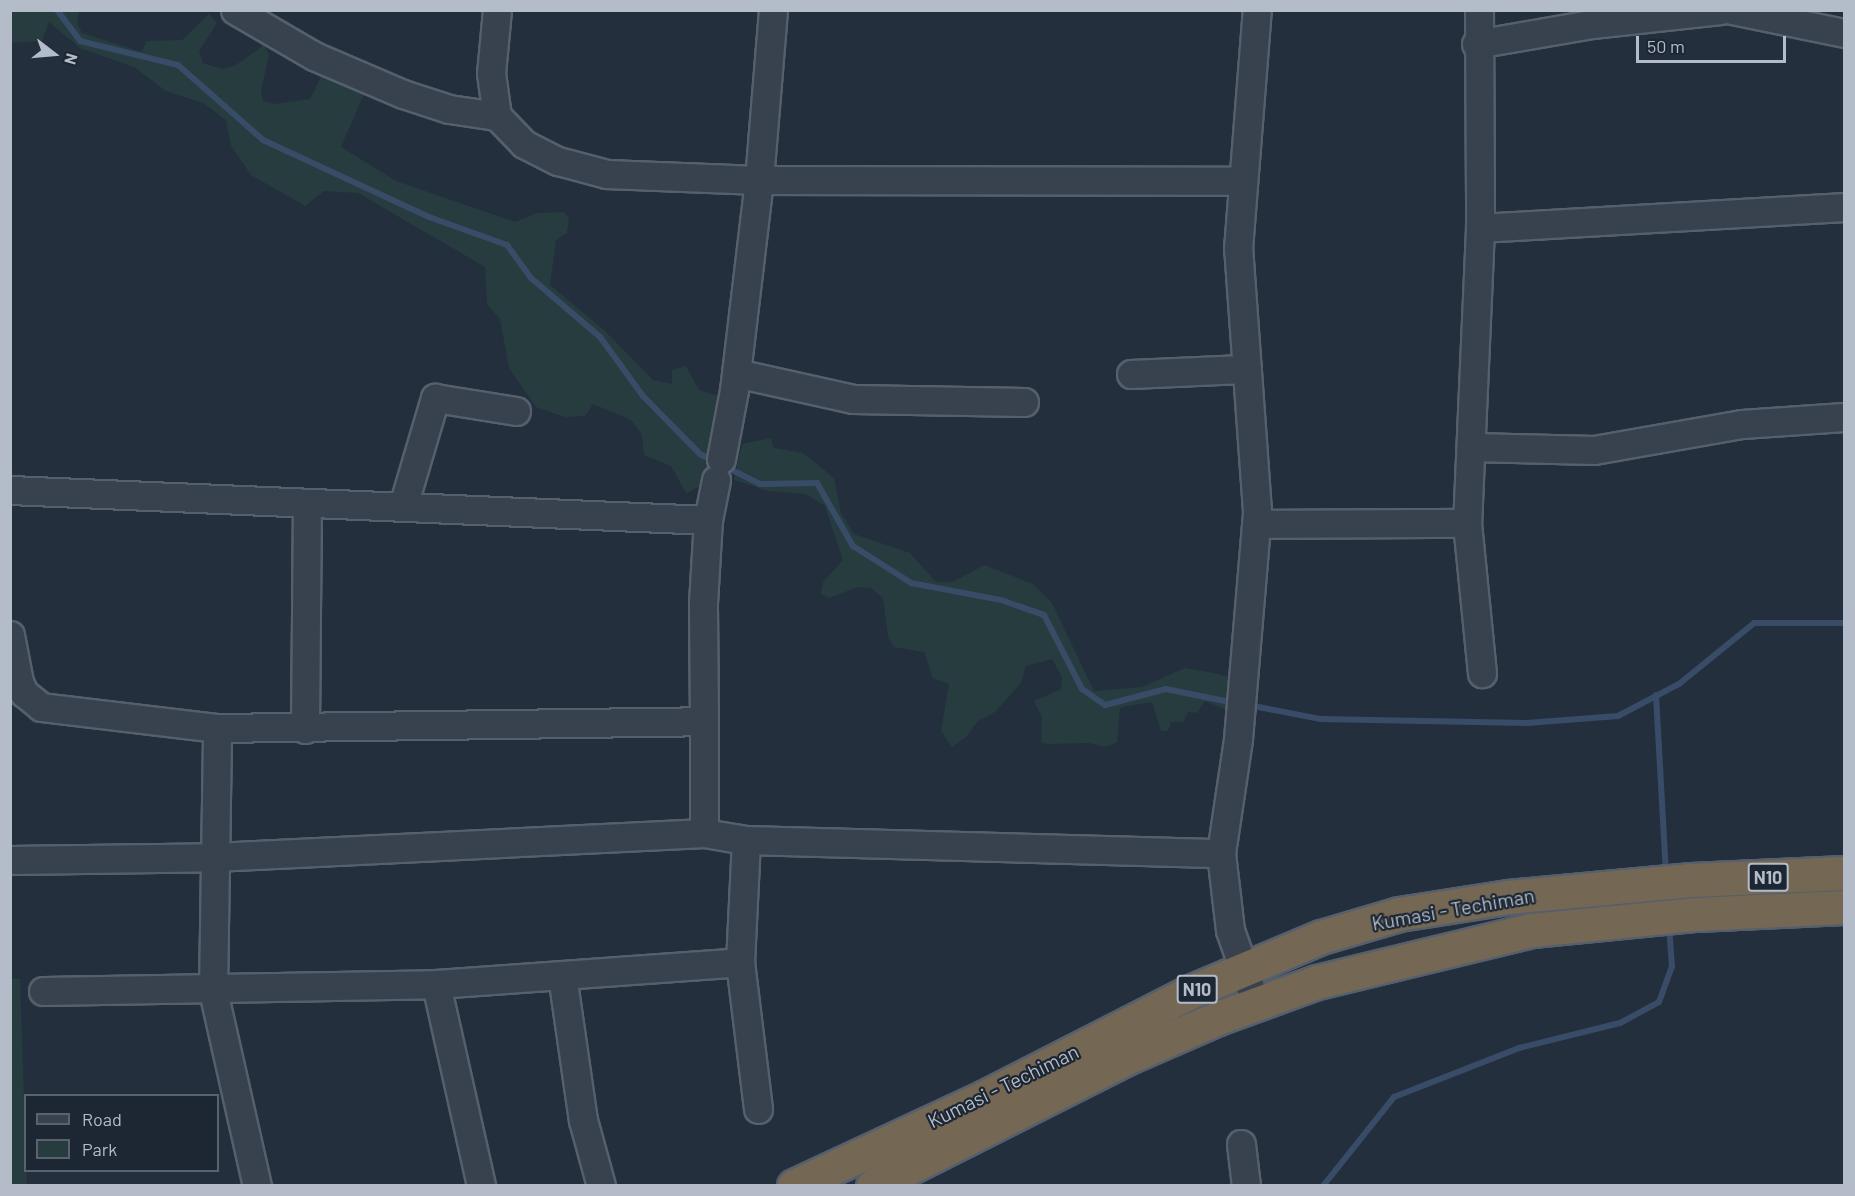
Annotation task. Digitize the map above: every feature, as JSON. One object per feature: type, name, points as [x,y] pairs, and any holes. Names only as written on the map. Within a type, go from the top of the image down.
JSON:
[{"type":"highway","name":"Kumasi - Techiman","points":[[794,1185],[983,1098],[1091,1058],[1190,992],[1321,937],[1399,914],[1519,896],[1691,880],[1845,873]]},
{"type":"highway","name":"N10","points":[[873,1185],[1091,1058],[1317,982],[1532,930],[1696,914],[1841,909]]},
{"type":"street","points":[[235,10],[314,56],[403,94],[449,109],[497,116]]},
{"type":"street","points":[[497,10],[491,73],[497,116],[524,144],[558,161],[607,174],[759,180],[1242,181]]},
{"type":"street","points":[[704,833],[703,603],[708,520],[736,374],[759,180],[773,10]]},
{"type":"street","points":[[1256,1004],[1242,970],[1230,930],[1221,853],[1238,739],[1256,524],[1238,249],[1257,10]]},
{"type":"street","points":[[1479,10],[1476,44],[1480,228],[1467,523],[1482,673]]},
{"type":"street","points":[[1476,44],[1592,24],[1720,10]]},
{"type":"street","points":[[1732,10],[1845,33]]},
{"type":"street","points":[[1480,228],[1845,207]]},
{"type":"street","points":[[1131,374],[1247,369]]},
{"type":"street","points":[[736,374],[853,399],[1024,402]]},
{"type":"street","points":[[403,506],[435,398],[516,411]]},
{"type":"street","points":[[1472,447],[1594,450],[1742,424],[1845,417]]},
{"type":"street","points":[[10,490],[708,520]]},
{"type":"street","points":[[304,729],[307,503]]},
{"type":"street","points":[[1256,524],[1467,523]]},
{"type":"street","points":[[10,635],[19,682],[24,693],[40,707],[217,728],[304,729],[704,721]]},
{"type":"street","points":[[217,728],[213,991],[257,1185]]},
{"type":"street","points":[[10,860],[214,857],[704,833],[746,840],[1221,853]]},
{"type":"street","points":[[746,840],[740,962],[758,1109]]},
{"type":"street","points":[[43,991],[213,991],[436,984],[740,962]]},
{"type":"street","points":[[562,975],[583,1120],[601,1185]]},
{"type":"street","points":[[436,984],[482,1185]]},
{"type":"street","points":[[1241,1144],[1246,1185]]},
{"type":"green space","points":[[10,11],[79,11],[77,23],[82,33],[142,52],[146,41],[182,40],[209,14],[217,23],[199,51],[203,63],[222,69],[236,65],[264,45],[269,54],[261,91],[263,101],[274,104],[310,99],[325,69],[367,87],[341,147],[396,181],[515,222],[537,213],[564,212],[569,218],[567,233],[556,240],[550,285],[604,330],[653,380],[672,384],[672,370],[686,366],[699,390],[726,398],[705,484],[686,493],[671,466],[644,455],[642,435],[631,420],[593,404],[585,416],[565,417],[536,407],[509,368],[500,319],[487,304],[485,267],[358,193],[324,191],[305,206],[251,175],[231,146],[226,120],[203,103],[166,91],[134,67],[80,48],[49,22],[42,41],[11,43]]},
{"type":"green space","points":[[771,438],[774,448],[803,453],[834,478],[841,513],[854,534],[910,553],[936,582],[953,582],[984,565],[1033,584],[1052,603],[1094,691],[1142,687],[1185,668],[1230,677],[1229,711],[1205,701],[1197,713],[1188,712],[1183,722],[1171,722],[1168,731],[1161,731],[1152,702],[1128,706],[1120,708],[1117,742],[1106,747],[1089,743],[1047,744],[1041,742],[1042,717],[1034,701],[1061,689],[1062,677],[1052,659],[1026,666],[1021,683],[995,712],[978,721],[966,737],[952,747],[941,731],[949,684],[933,678],[924,652],[894,647],[888,637],[883,598],[871,588],[858,587],[829,598],[821,594],[823,582],[843,560],[825,506],[806,494],[768,491],[734,480],[742,444]]},
{"type":"green space","points":[[10,979],[20,979],[24,1172],[27,1172],[27,1185],[11,1185]]},
{"type":"waterway","points":[[57,10],[80,41],[178,65],[263,140],[429,217],[507,245],[531,278],[600,337],[643,396],[700,454],[715,462]]},
{"type":"waterway","points":[[724,466],[760,484],[817,483],[853,546],[911,583],[1001,600],[1044,615],[1082,689],[1105,705],[1166,689],[1235,703]]},
{"type":"waterway","points":[[1248,705],[1320,719],[1527,723],[1618,716],[1679,684],[1754,623],[1844,623]]},
{"type":"waterway","points":[[1656,695],[1666,873]]},
{"type":"waterway","points":[[1323,1186],[1394,1097],[1519,1048],[1620,1023],[1659,1002],[1672,967],[1669,925]]}]
